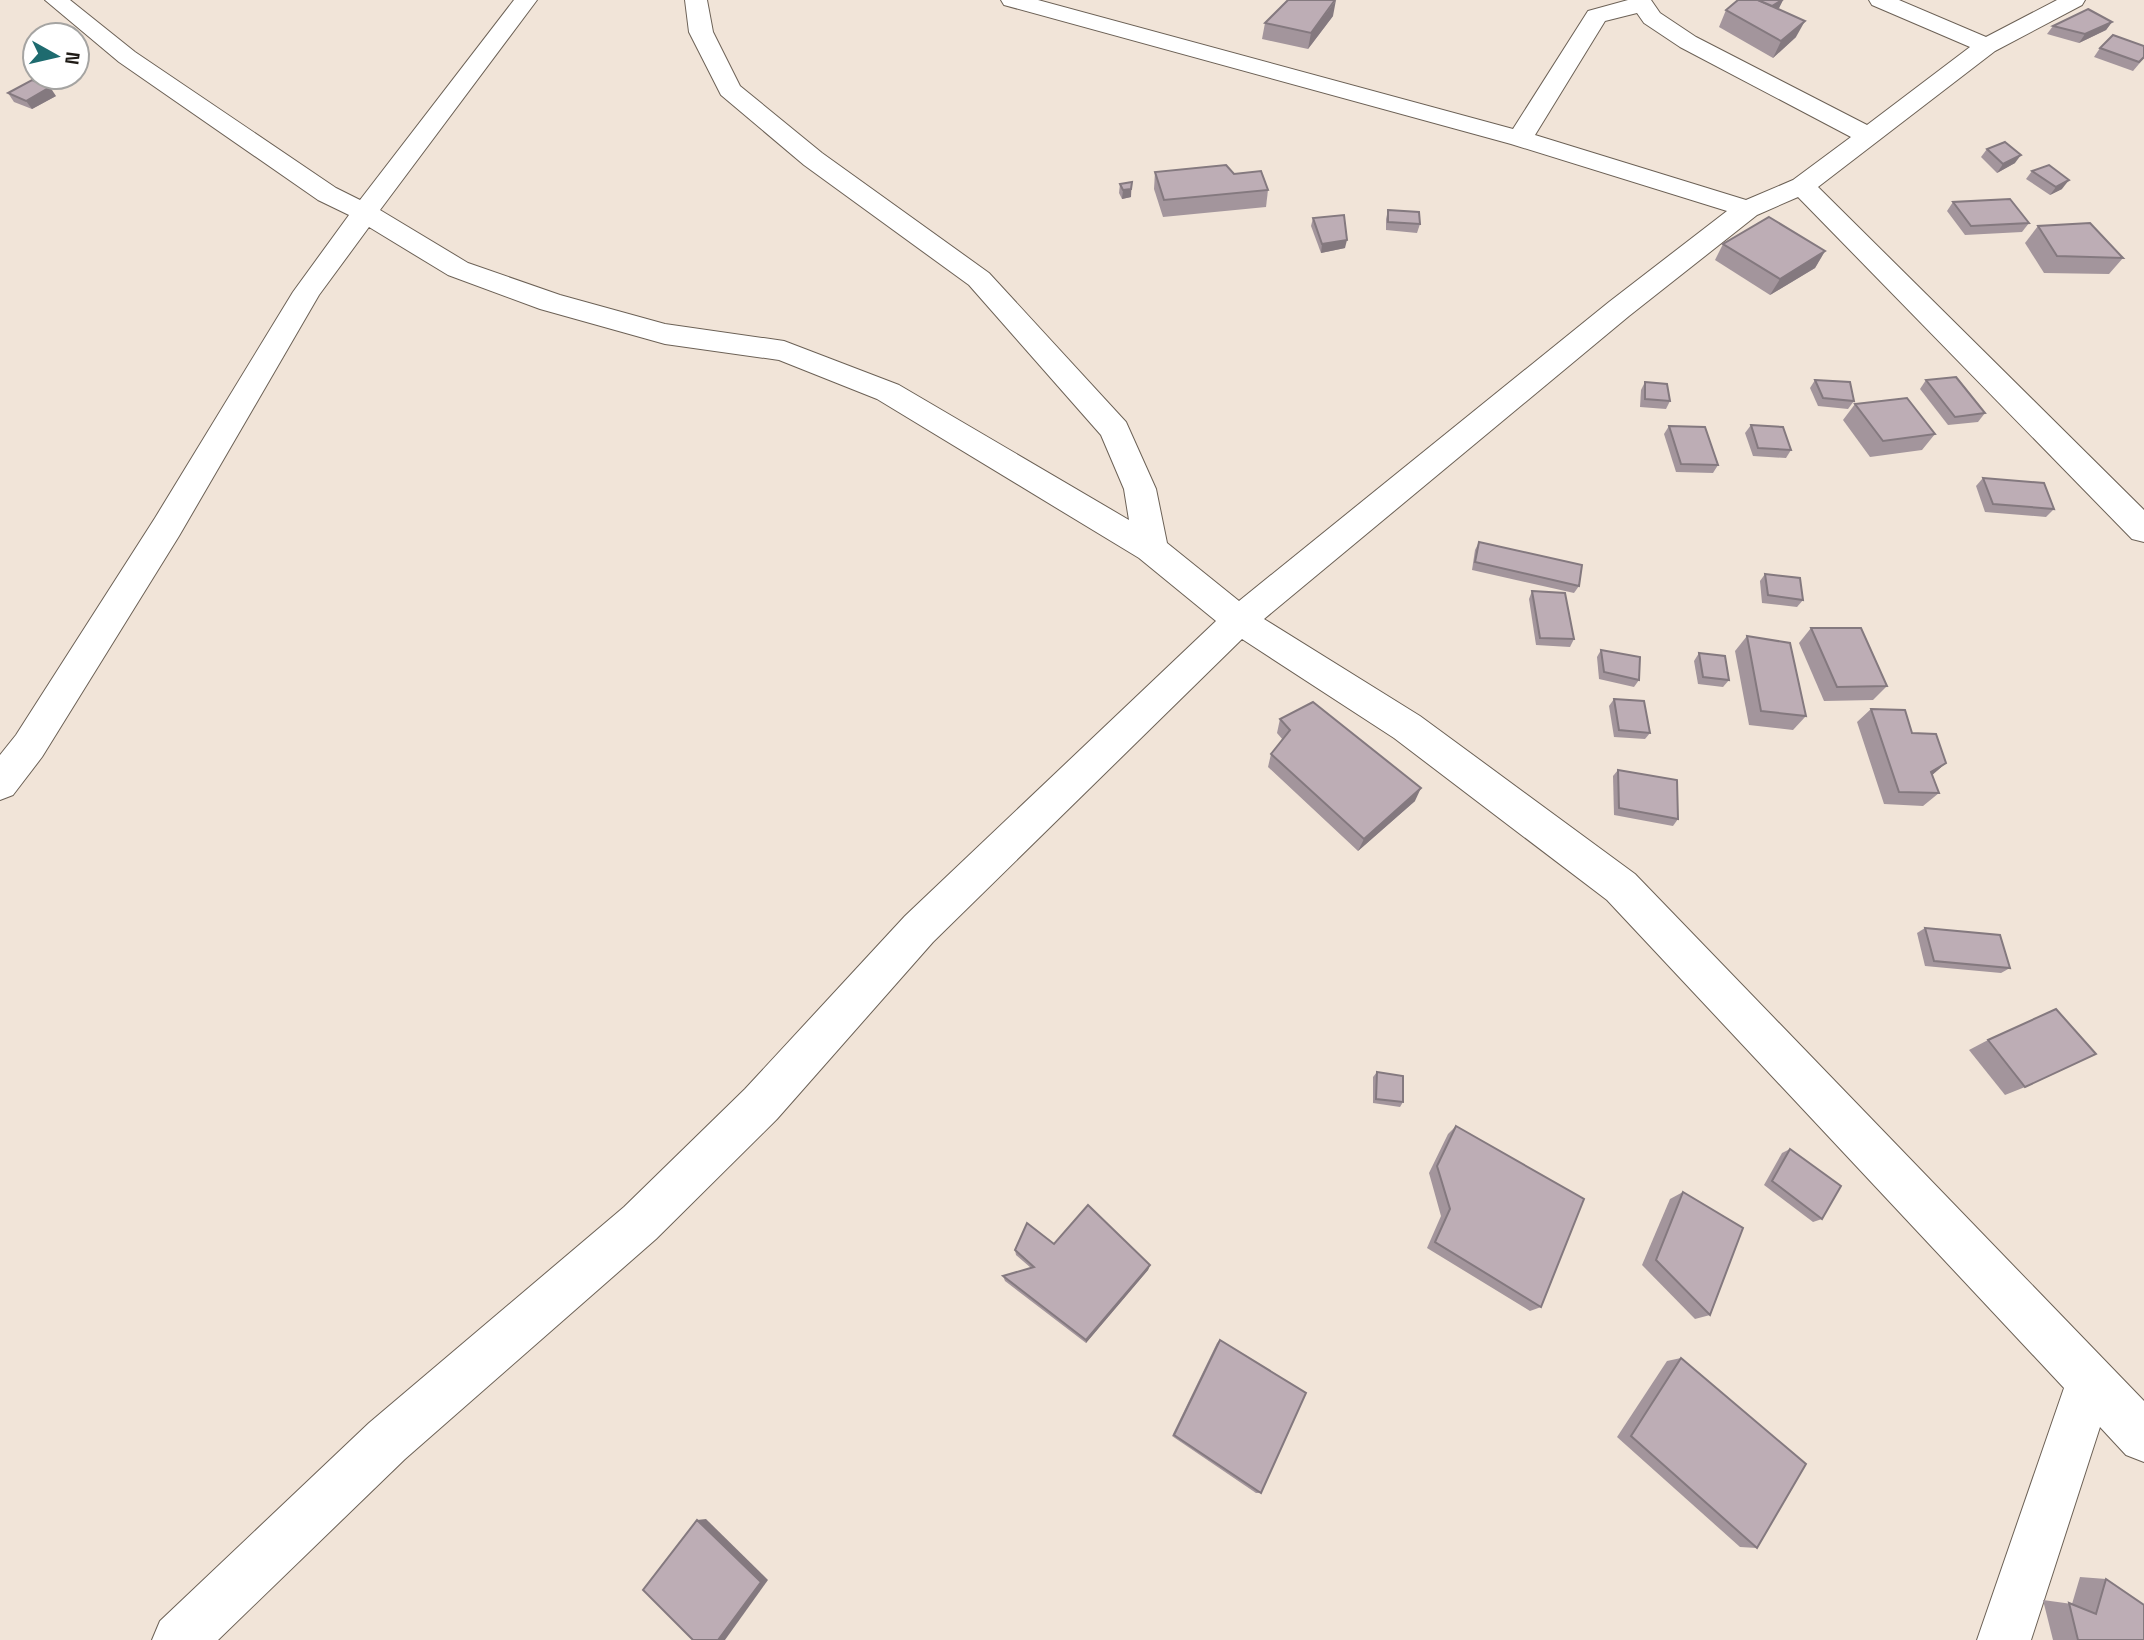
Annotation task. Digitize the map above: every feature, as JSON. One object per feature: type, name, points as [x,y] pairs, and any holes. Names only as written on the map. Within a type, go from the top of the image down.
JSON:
[{"type":"street","points":[[56,0],[138,65],[327,194],[364,212],[458,268],[550,302],[666,334],[784,351],[888,392],[1152,549],[1239,620],[1407,727],[1621,887],[2144,1437]]},
{"type":"street","points":[[0,784],[29,746],[152,550],[307,292],[364,212],[526,0]]},
{"type":"street","points":[[696,0],[701,32],[730,90],[813,159],[979,279],[1115,430],[1140,489],[1152,549]]},
{"type":"street","points":[[1012,0],[1520,139],[1747,209]]},
{"type":"street","points":[[1880,0],[1987,46]]},
{"type":"street","points":[[178,1640],[387,1441],[640,1223],[761,1104],[919,929],[1239,620],[1619,309],[1747,209],[1802,186],[1987,46],[2074,0]]},
{"type":"street","points":[[1520,139],[1597,8],[1639,2],[1651,19],[1688,42],[1867,135]]},
{"type":"street","points":[[1802,186],[1933,314],[2144,530]]},
{"type":"street","points":[[2004,1640],[2091,1381]]},
{"type":"building","points":[[1288,0],[1335,0],[1311,33],[1265,23]]},
{"type":"building","points":[[1738,0],[1758,0],[1805,21],[1781,41],[1726,10]]},
{"type":"building","points":[[1758,0],[1782,0],[1772,6]]},
{"type":"building","points":[[2088,9],[2112,22],[2085,34],[2053,26]]},
{"type":"building","points":[[2113,35],[2144,46],[2144,57],[2139,62],[2100,48]]},
{"type":"building","points":[[21,86],[21,91],[43,91],[26,101],[8,93]]},
{"type":"building","points":[[2005,142],[2021,155],[2003,164],[1987,149]]},
{"type":"building","points":[[1226,165],[1234,174],[1261,171],[1268,190],[1164,200],[1155,172]]},
{"type":"building","points":[[2049,165],[2069,180],[2056,187],[2032,171]]},
{"type":"building","points":[[1132,182],[1131,189],[1123,190],[1120,184]]},
{"type":"building","points":[[2010,199],[2029,223],[1971,226],[1953,202]]},
{"type":"building","points":[[1388,210],[1419,212],[1420,224],[1388,222]]},
{"type":"building","points":[[1344,215],[1347,240],[1322,244],[1313,218]]},
{"type":"building","points":[[1769,217],[1825,251],[1780,279],[1723,244]]},
{"type":"building","points":[[2090,223],[2123,258],[2057,256],[2038,226]]},
{"type":"building","points":[[1956,377],[1985,413],[1955,417],[1926,380]]},
{"type":"building","points":[[1815,380],[1850,382],[1854,401],[1823,398]]},
{"type":"building","points":[[1645,382],[1667,384],[1670,401],[1645,399]]},
{"type":"building","points":[[1907,398],[1935,434],[1883,441],[1855,404]]},
{"type":"building","points":[[1751,425],[1783,427],[1791,450],[1758,448]]},
{"type":"building","points":[[1669,426],[1705,427],[1718,465],[1681,464]]},
{"type":"building","points":[[1983,478],[2044,483],[2054,509],[1993,504]]},
{"type":"building","points":[[1479,542],[1582,565],[1579,586],[1475,562]]},
{"type":"building","points":[[1765,574],[1800,578],[1803,600],[1768,595]]},
{"type":"building","points":[[1532,591],[1565,593],[1574,639],[1540,638]]},
{"type":"building","points":[[1811,628],[1861,628],[1887,686],[1837,687]]},
{"type":"building","points":[[1747,636],[1790,643],[1806,716],[1761,711]]},
{"type":"building","points":[[1601,650],[1640,657],[1639,680],[1604,672]]},
{"type":"building","points":[[1699,653],[1725,656],[1729,680],[1703,677]]},
{"type":"building","points":[[1614,699],[1644,701],[1650,733],[1619,730]]},
{"type":"building","points":[[1313,702],[1421,788],[1364,839],[1271,754],[1290,730],[1280,719]]},
{"type":"building","points":[[1871,709],[1905,710],[1912,733],[1936,734],[1946,763],[1931,772],[1939,793],[1899,792]]},
{"type":"building","points":[[1618,770],[1677,780],[1678,819],[1619,808]]},
{"type":"building","points":[[1925,928],[2000,935],[2010,968],[1934,961]]},
{"type":"building","points":[[2056,1009],[2096,1054],[2025,1087],[1988,1040]]},
{"type":"building","points":[[1377,1072],[1403,1076],[1403,1102],[1376,1099]]},
{"type":"building","points":[[1456,1126],[1584,1199],[1541,1307],[1435,1242],[1450,1209],[1437,1166]]},
{"type":"building","points":[[1790,1149],[1841,1186],[1822,1219],[1772,1181]]},
{"type":"building","points":[[1683,1192],[1743,1228],[1710,1315],[1656,1260]]},
{"type":"building","points":[[1088,1205],[1150,1265],[1086,1340],[1003,1276],[1034,1267],[1015,1250],[1027,1223],[1054,1244]]},
{"type":"building","points":[[1220,1340],[1306,1393],[1261,1493],[1174,1435]]},
{"type":"building","points":[[1681,1358],[1806,1464],[1757,1548],[1631,1436]]},
{"type":"building","points":[[697,1520],[761,1582],[718,1640],[693,1640],[643,1590]]},
{"type":"building","points":[[2106,1579],[2144,1605],[2144,1640],[2078,1640],[2069,1603],[2096,1614]]}]
